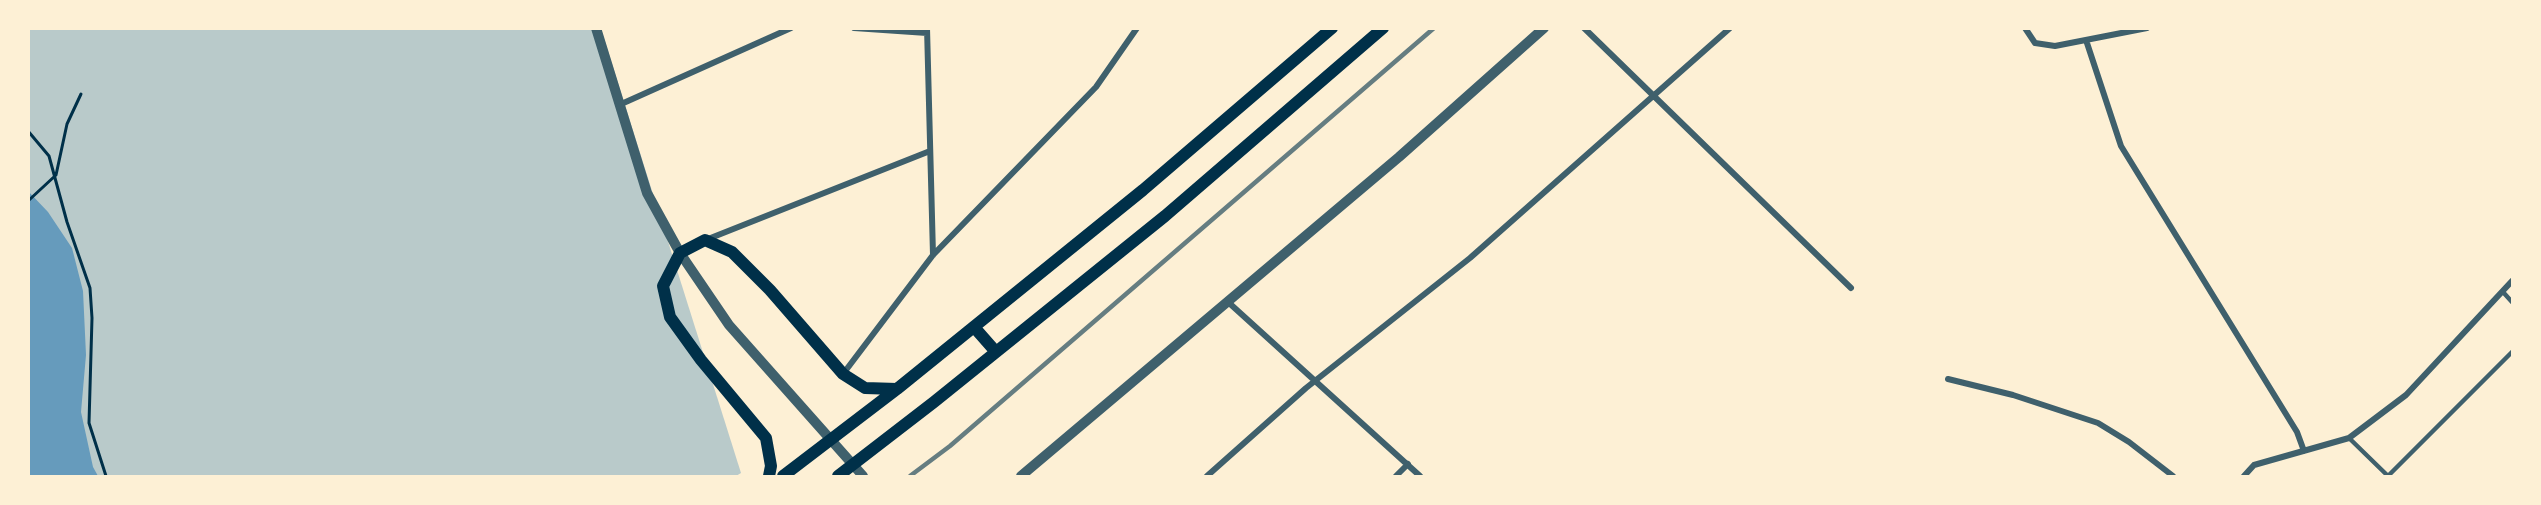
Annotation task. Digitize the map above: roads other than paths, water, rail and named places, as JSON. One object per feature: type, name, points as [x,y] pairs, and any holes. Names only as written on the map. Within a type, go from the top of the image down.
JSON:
[{"type":"main road","points":[[783,477],[897,389],[1143,190],[1332,28]]},
{"type":"main road","points":[[838,477],[1165,216],[1383,28]]},
{"type":"main road","points":[[769,477],[771,466],[766,438],[701,360],[670,317],[663,286],[680,253],[705,240],[732,252],[770,290],[843,374],[865,388],[897,389]]},
{"type":"main road","points":[[974,327],[996,352]]},
{"type":"street","points":[[596,28],[647,193],[680,253],[729,325],[863,477]]},
{"type":"street","points":[[619,105],[791,28]]},
{"type":"street","points":[[854,28],[927,31],[933,255]]},
{"type":"street","points":[[843,374],[933,255],[1096,87],[1137,28]]},
{"type":"street","points":[[1022,477],[1399,156],[1544,28]]},
{"type":"street","points":[[1584,28],[1851,288]]},
{"type":"street","points":[[1207,477],[1316,380],[1470,258],[1730,28]]},
{"type":"street","points":[[2025,28],[2035,43],[2055,46],[2086,40],[2114,31],[2147,28]]},
{"type":"street","points":[[2086,40],[2121,146],[2297,432],[2304,451]]},
{"type":"street","points":[[705,240],[930,151]]},
{"type":"street","points":[[2244,477],[2254,465],[2349,438],[2406,395],[2512,281]]},
{"type":"street","points":[[1228,302],[1420,477]]},
{"type":"street","points":[[1948,379],[2013,395],[2098,423],[2129,442],[2173,477]]},
{"type":"street","points":[[1396,477],[1408,464]]},
{"type":"lane","points":[[2502,292],[2512,302]]},
{"type":"lane","points":[[2349,438],[2388,476],[2512,352]]},
{"type":"water","points":[[28,191],[48,212],[72,248],[83,291],[86,355],[81,412],[93,467],[98,476],[29,476]]},
{"type":"railway","points":[[910,476],[950,446],[1434,28]]}]
